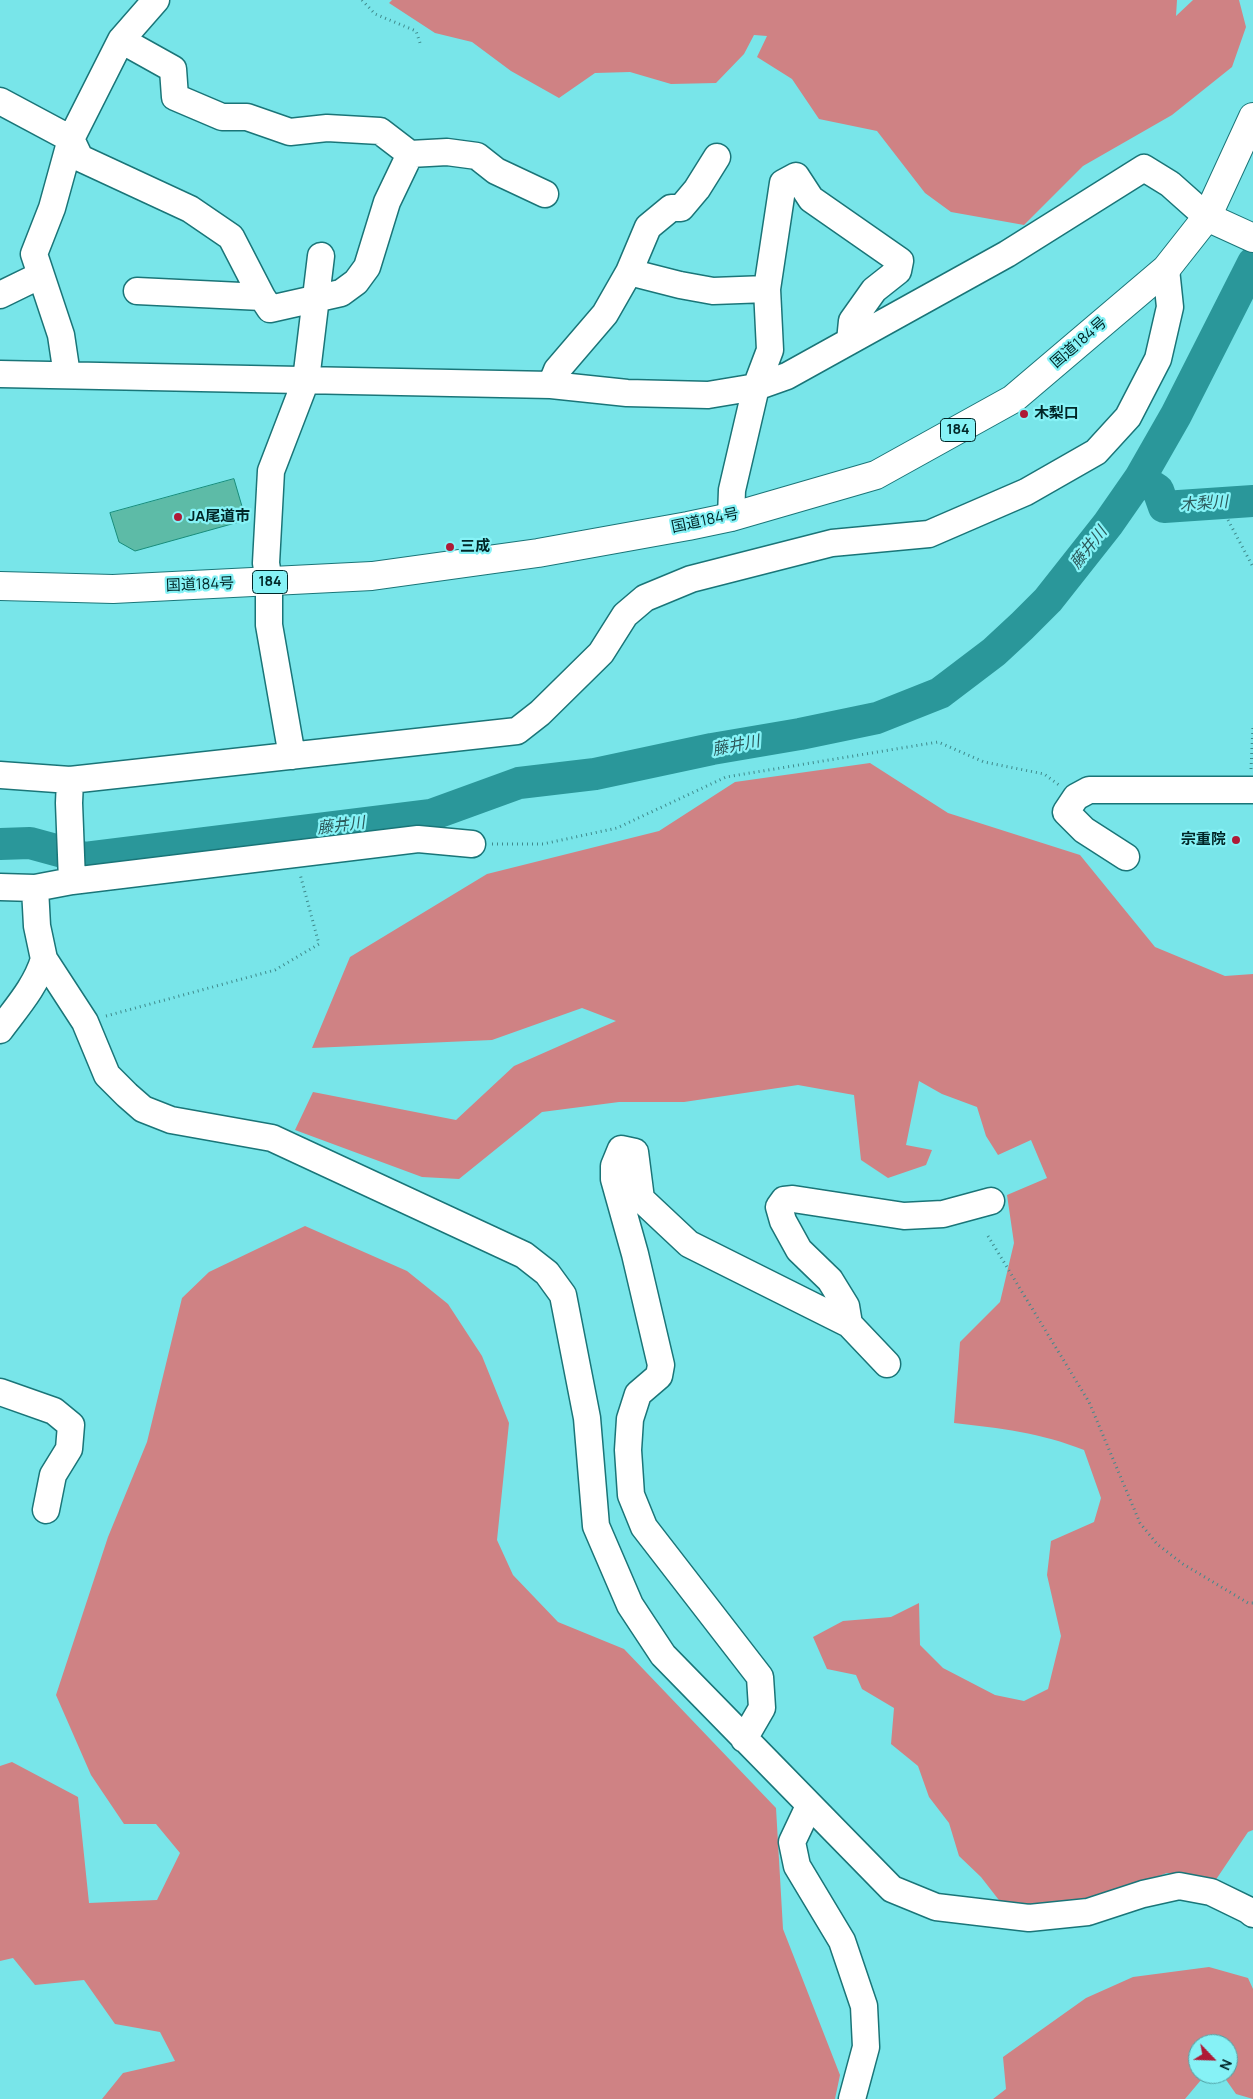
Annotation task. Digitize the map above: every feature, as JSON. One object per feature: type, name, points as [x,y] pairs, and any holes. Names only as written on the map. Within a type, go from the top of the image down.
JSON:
[{"type":"highway","name":"国道184号","points":[[0,586],[112,589],[372,576],[538,553],[731,517],[876,475],[1013,399],[1166,269],[1230,227],[1253,118]]},
{"type":"street","points":[[68,375],[61,335],[34,254],[52,208],[71,139],[121,40],[156,0]]},
{"type":"street","points":[[121,40],[173,69],[174,97],[222,117],[248,117],[290,132],[327,128],[380,131],[410,154],[446,152],[477,156],[496,171],[546,194]]},
{"type":"street","points":[[0,101],[71,139],[80,158],[190,209],[231,237],[270,309],[341,293],[356,282],[367,267],[387,202],[410,154]]},
{"type":"street","points":[[551,385],[557,370],[605,314],[629,272],[648,227],[671,208],[681,208],[697,189],[717,158]]},
{"type":"street","points":[[0,374],[551,385],[627,393],[708,395],[756,387],[787,376],[1007,254],[1144,168],[1170,184],[1230,227]]},
{"type":"street","points":[[731,517],[732,490],[756,387],[770,350],[767,289],[783,183],[796,176],[811,199],[900,261],[898,271],[874,290],[852,321],[850,341]]},
{"type":"street","points":[[292,756],[269,625],[269,582],[266,563],[271,472],[306,380],[321,256]]},
{"type":"street","points":[[0,775],[70,791],[292,756],[518,731],[540,713],[600,653],[625,615],[645,598],[691,579],[832,542],[929,534],[1034,487],[1096,452],[1128,417],[1158,359],[1170,307],[1166,269]]},
{"type":"street","points":[[629,272],[713,291],[767,289]]},
{"type":"street","points":[[0,295],[41,275]]},
{"type":"street","points":[[137,290],[262,297]]},
{"type":"street","points":[[1126,858],[1084,830],[1066,812],[1076,797],[1089,790],[1251,790]]},
{"type":"street","points":[[70,791],[72,876]]},
{"type":"street","points":[[0,887],[35,888],[72,876],[294,854],[418,839],[472,844]]},
{"type":"street","points":[[35,888],[37,926],[44,958],[85,1022],[107,1075],[143,1108],[171,1120],[272,1138],[524,1255],[547,1273],[563,1295],[577,1364],[587,1418],[596,1526],[630,1605],[663,1655],[892,1889],[936,1907],[1029,1918],[1088,1912],[1143,1894],[1179,1886],[1211,1892],[1253,1914]]},
{"type":"street","points":[[0,1030],[29,991],[40,971],[44,958]]},
{"type":"street","points":[[744,1738],[762,1708],[760,1676],[644,1527],[631,1496],[628,1450],[630,1419],[638,1394],[659,1376],[661,1365],[635,1254],[614,1179],[614,1166],[621,1149],[635,1152],[641,1199],[689,1244],[849,1324],[887,1364]]},
{"type":"street","points":[[849,1324],[846,1306],[830,1280],[800,1250],[783,1221],[779,1207],[784,1200],[793,1199],[904,1216],[943,1214],[991,1201]]},
{"type":"street","points":[[0,1392],[54,1411],[71,1425],[69,1449],[53,1474],[46,1510]]},
{"type":"street","points":[[809,1806],[792,1842],[797,1866],[842,1941],[864,2006],[866,2047],[852,2099]]},
{"type":"path","points":[[362,0],[375,14],[416,31],[421,46]]},
{"type":"path","points":[[1228,520],[1253,567]]},
{"type":"path","points":[[1251,790],[1253,726]]},
{"type":"path","points":[[472,844],[543,844],[617,828],[726,778],[938,742],[984,762],[1044,774],[1076,797]]},
{"type":"path","points":[[85,1022],[275,970],[319,944],[294,854]]},
{"type":"path","points":[[988,1236],[1089,1402],[1140,1523],[1157,1544],[1183,1564],[1248,1603],[1253,1603]]},
{"type":"shaded area","points":[[392,0],[1177,0],[1176,16],[1193,0],[1239,0],[1246,27],[1232,67],[1172,115],[1083,166],[1024,225],[951,212],[925,193],[877,131],[819,119],[792,79],[757,57],[767,36],[754,35],[744,54],[716,83],[671,84],[630,72],[595,73],[559,98],[511,71],[472,42],[435,33],[389,3]]},
{"type":"shaded area","points":[[870,763],[948,813],[1080,855],[1155,947],[1225,976],[1253,974],[1253,1830],[1248,1832],[1215,1881],[1167,1873],[1103,1896],[1039,1907],[1002,1904],[981,1877],[959,1856],[949,1823],[929,1797],[918,1766],[891,1744],[894,1708],[862,1689],[856,1675],[827,1669],[813,1637],[843,1621],[891,1617],[919,1603],[920,1645],[943,1668],[995,1695],[1024,1701],[1048,1689],[1061,1636],[1047,1575],[1051,1541],[1094,1522],[1101,1498],[1084,1450],[1036,1435],[954,1423],[960,1342],[1000,1302],[1014,1243],[1007,1195],[1047,1178],[1031,1140],[998,1155],[986,1136],[977,1107],[942,1094],[919,1081],[906,1145],[932,1150],[926,1165],[888,1178],[861,1160],[854,1095],[798,1085],[684,1102],[619,1102],[542,1112],[459,1179],[422,1177],[295,1130],[313,1092],[456,1120],[514,1066],[616,1021],[582,1008],[492,1040],[312,1048],[350,957],[487,874],[659,831],[735,782]]},
{"type":"shaded area","points":[[305,1226],[407,1271],[448,1304],[482,1356],[509,1423],[497,1540],[513,1575],[558,1622],[624,1649],[776,1808],[783,1929],[840,2075],[835,2099],[102,2099],[123,2073],[175,2061],[160,2032],[115,2024],[84,1980],[35,1985],[13,1958],[0,1961],[0,1766],[12,1762],[78,1797],[89,1903],[157,1900],[180,1853],[156,1824],[124,1824],[91,1775],[56,1695],[108,1537],[147,1442],[182,1298],[209,1272]]},
{"type":"shaded area","points":[[1209,1967],[1248,1978],[1253,1989],[1253,2099],[1236,2094],[1229,2084],[1238,2084],[1238,2034],[1188,2034],[1188,2084],[1198,2084],[1185,2099],[993,2099],[1006,2089],[1003,2057],[1086,1998],[1133,1977]]},
{"type":"building","name":"JA尾道市","points":[[234,479],[246,520],[135,551],[119,542],[110,513]]},
{"type":"waterway","name":"藤井川","points":[[0,844],[30,843],[85,858],[431,815],[519,783],[595,774],[712,749],[800,734],[877,718],[940,693],[994,652],[1048,600],[1108,524],[1140,478],[1176,415],[1253,263]]},
{"type":"waterway","name":"木梨川","points":[[1140,478],[1158,490],[1164,507],[1253,501]]},
{"type":"place","name":"木梨口","points":[[1024,414]]},
{"type":"place","name":"JA尾道市","points":[[178,517]]},
{"type":"place","name":"三成","points":[[450,547]]},
{"type":"place","name":"宗重院","points":[[1236,840]]}]
